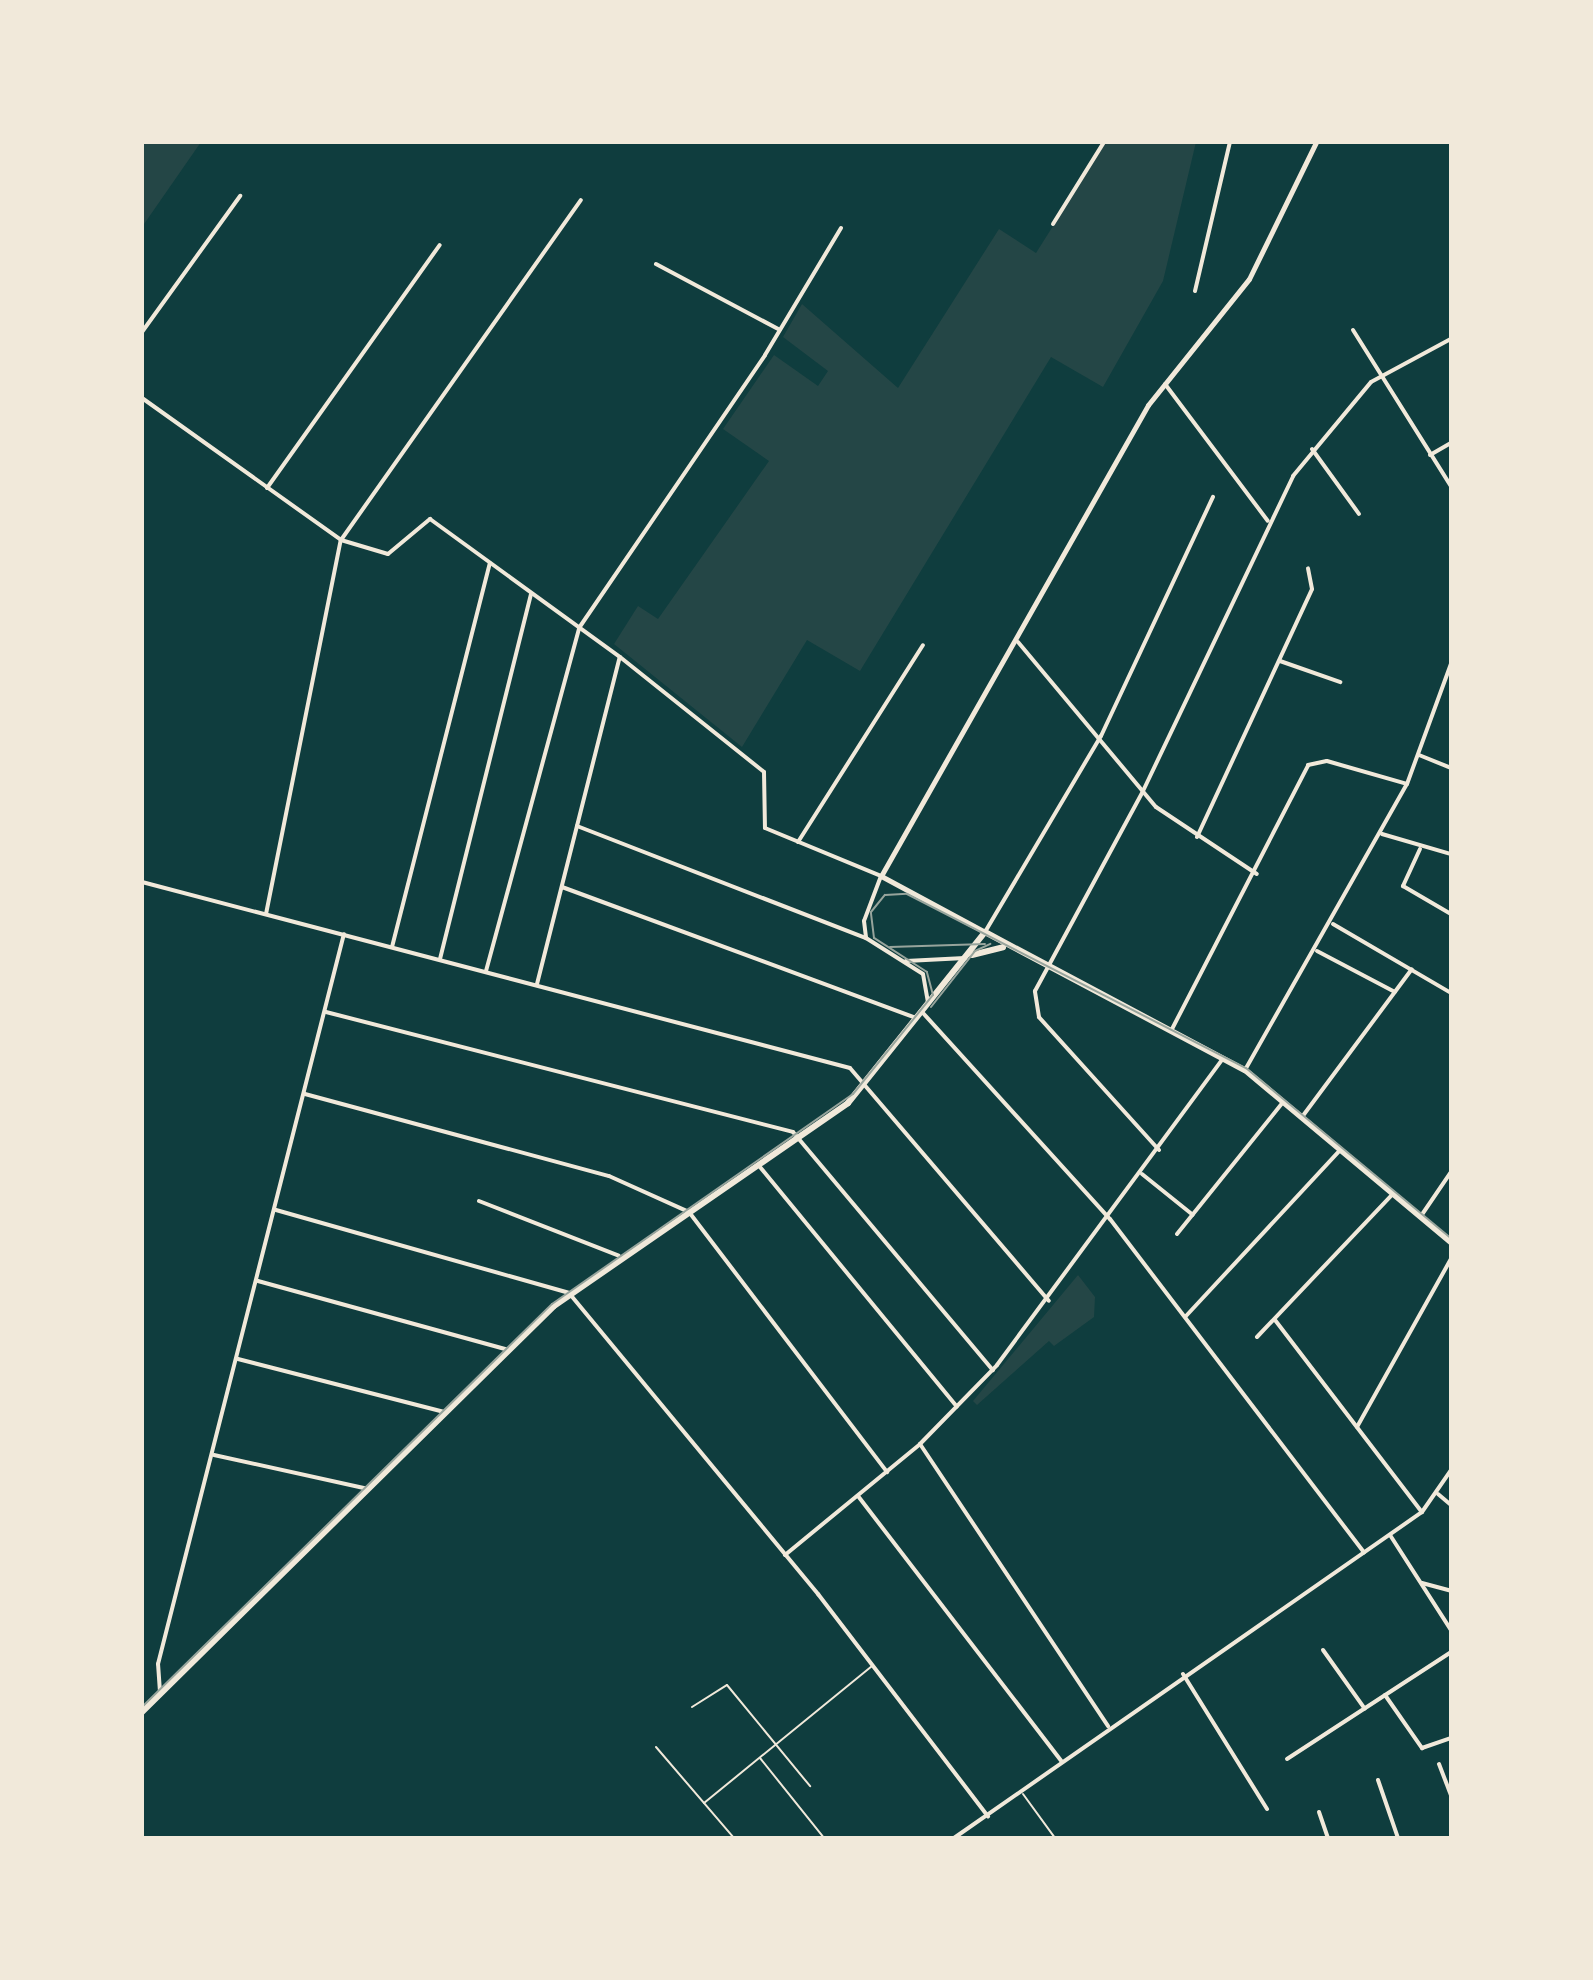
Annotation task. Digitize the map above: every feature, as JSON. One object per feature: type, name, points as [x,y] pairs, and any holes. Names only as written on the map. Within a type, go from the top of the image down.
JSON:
[{"type":"main road","points":[[142,1712],[162,1696],[445,1412],[569,1293],[619,1256],[801,1140],[867,1083],[985,932],[1003,947],[1245,1070],[1285,1101],[1391,1196],[1451,1242]]},
{"type":"main road","points":[[967,958],[1003,947]]},
{"type":"street","points":[[1053,224],[1104,142]]},
{"type":"street","points":[[1195,291],[1230,142]]},
{"type":"street","points":[[866,938],[864,921],[881,876],[1165,384],[1249,279],[1316,142]]},
{"type":"street","points":[[142,332],[240,196]]},
{"type":"street","points":[[266,914],[341,540],[581,200]]},
{"type":"street","points":[[486,971],[579,628],[780,330],[841,228]]},
{"type":"street","points":[[267,488],[440,245]]},
{"type":"street","points":[[656,264],[780,330]]},
{"type":"street","points":[[1353,330],[1378,377],[1451,486]]},
{"type":"street","points":[[1159,1150],[1035,1011],[1047,969],[1143,791],[1268,521],[1312,449],[1378,377],[1451,339]]},
{"type":"street","points":[[1165,384],[1268,521]]},
{"type":"street","points":[[142,398],[341,540],[388,554],[430,519],[620,657],[764,772],[762,826],[881,876],[985,932],[1101,736],[1213,497]]},
{"type":"street","points":[[1430,455],[1451,443]]},
{"type":"street","points":[[1312,449],[1359,514]]},
{"type":"street","points":[[392,947],[490,563]]},
{"type":"street","points":[[1197,837],[1312,589],[1308,568]]},
{"type":"street","points":[[440,959],[531,594]]},
{"type":"street","points":[[1018,642],[1101,736],[1143,791],[1197,837],[1257,874]]},
{"type":"street","points":[[798,842],[923,645]]},
{"type":"street","points":[[537,984],[620,657]]},
{"type":"street","points":[[1280,661],[1340,682]]},
{"type":"street","points":[[1245,1070],[1333,924],[1382,834],[1419,755],[1451,664]]},
{"type":"street","points":[[1419,755],[1451,768]]},
{"type":"street","points":[[1171,1031],[1257,874],[1312,762],[1407,784]]},
{"type":"street","points":[[577,826],[866,938],[904,961],[928,981],[923,1014]]},
{"type":"street","points":[[1382,834],[1420,849],[1451,854]]},
{"type":"street","points":[[1420,849],[1403,886],[1451,914]]},
{"type":"street","points":[[142,882],[830,1062],[867,1083],[1049,1301]]},
{"type":"street","points":[[562,887],[923,1014],[1110,1219],[1364,1552]]},
{"type":"street","points":[[1333,924],[1451,993]]},
{"type":"street","points":[[162,1696],[158,1664],[344,934]]},
{"type":"street","points":[[1317,951],[1395,992]]},
{"type":"street","points":[[904,961],[967,958]]},
{"type":"street","points":[[1302,1117],[1412,969]]},
{"type":"street","points":[[326,1012],[787,1129],[801,1140],[993,1370]]},
{"type":"street","points":[[785,1555],[920,1444],[993,1370],[1110,1219],[1224,1058]]},
{"type":"street","points":[[305,1094],[609,1176],[689,1212],[887,1472]]},
{"type":"street","points":[[1177,1234],[1285,1101]]},
{"type":"street","points":[[1186,1316],[1340,1150]]},
{"type":"street","points":[[760,1167],[957,1407]]},
{"type":"street","points":[[1419,1219],[1451,1172]]},
{"type":"street","points":[[1142,1174],[1193,1215]]},
{"type":"street","points":[[1257,1337],[1391,1196]]},
{"type":"street","points":[[479,1201],[619,1256]]},
{"type":"street","points":[[276,1210],[569,1293],[874,1665],[988,1816]]},
{"type":"street","points":[[1357,1427],[1451,1259]]},
{"type":"street","points":[[258,1281],[509,1350]]},
{"type":"street","points":[[1275,1320],[1422,1512]]},
{"type":"street","points":[[238,1359],[445,1412]]},
{"type":"street","points":[[920,1444],[1108,1726]]},
{"type":"street","points":[[213,1455],[368,1489]]},
{"type":"street","points":[[954,1838],[1108,1726],[1422,1512],[1438,1494],[1451,1470]]},
{"type":"street","points":[[1438,1494],[1451,1505]]},
{"type":"street","points":[[858,1496],[1061,1761]]},
{"type":"street","points":[[1390,1535],[1451,1630]]},
{"type":"street","points":[[1420,1582],[1451,1591]]},
{"type":"street","points":[[1323,1650],[1365,1709]]},
{"type":"street","points":[[1287,1759],[1451,1652]]},
{"type":"street","points":[[1183,1674],[1267,1809]]},
{"type":"street","points":[[1385,1695],[1422,1748],[1451,1738]]},
{"type":"street","points":[[1439,1764],[1451,1796]]},
{"type":"street","points":[[1378,1780],[1398,1838]]},
{"type":"street","points":[[1319,1812],[1328,1838]]},
{"type":"lane","points":[[704,1803],[874,1665]]},
{"type":"lane","points":[[692,1707],[727,1685],[810,1786]]},
{"type":"lane","points":[[656,1747],[734,1838]]},
{"type":"lane","points":[[760,1758],[824,1838]]},
{"type":"lane","points":[[1021,1792],[1055,1838]]},
{"type":"shaded area","points":[[142,142],[201,142],[142,227]]},
{"type":"shaded area","points":[[1106,142],[1196,142],[1163,281],[1103,387],[1051,357],[860,671],[807,640],[742,747],[614,644],[638,606],[658,619],[769,461],[723,429],[774,355],[818,386],[828,371],[783,337],[802,304],[898,388],[999,229],[1036,253]]},
{"type":"shaded area","points":[[1078,1275],[1095,1297],[1094,1317],[1054,1346],[1049,1341],[977,1405],[973,1401]]},
{"type":"tram line","points":[[142,1707],[552,1304],[853,1094],[933,995],[927,972],[874,938],[871,912],[885,895],[907,894],[1246,1068],[1451,1238]]},
{"type":"tram line","points":[[890,947],[985,944]]},
{"type":"tram line","points":[[931,1007],[975,951],[990,944]]}]
